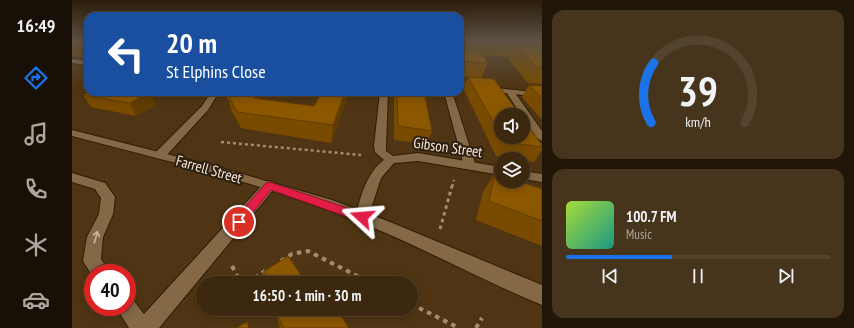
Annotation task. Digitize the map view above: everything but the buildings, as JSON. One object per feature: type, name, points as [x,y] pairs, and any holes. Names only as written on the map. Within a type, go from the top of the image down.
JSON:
[{"type":"street","points":[[72,61],[84,62]]},
{"type":"street","points":[[464,86],[542,95]]},
{"type":"street","points":[[510,92],[542,138]]},
{"type":"street","points":[[160,155],[200,113],[212,96]]},
{"type":"street","points":[[362,217],[374,178],[378,170],[391,160],[381,152],[380,146],[384,96]]},
{"type":"street","points":[[449,96],[470,166]]},
{"type":"street","name":"Farrell Street","points":[[72,133],[160,155],[269,186],[362,217],[542,295]]},
{"type":"street","name":"Gibson Street","points":[[391,160],[418,157],[494,170]]},
{"type":"street","points":[[530,176],[542,178]]},
{"type":"street","points":[[72,177],[100,186],[108,197],[106,214],[95,237],[92,261],[94,264]]},
{"type":"street","points":[[145,328],[269,186]]},
{"type":"street","points":[[133,316],[142,328]]},
{"type":"path","points":[[221,142],[361,155]]},
{"type":"path","points":[[434,249],[458,164]]},
{"type":"path","points":[[279,262],[292,254],[308,251],[357,276]]},
{"type":"path","points":[[232,266],[237,276]]},
{"type":"path","points":[[258,276],[273,266]]},
{"type":"path","points":[[418,308],[459,328]]},
{"type":"path","points":[[476,328],[482,318]]},
{"type":"route","points":[[239,222],[269,186],[362,217]]}]
